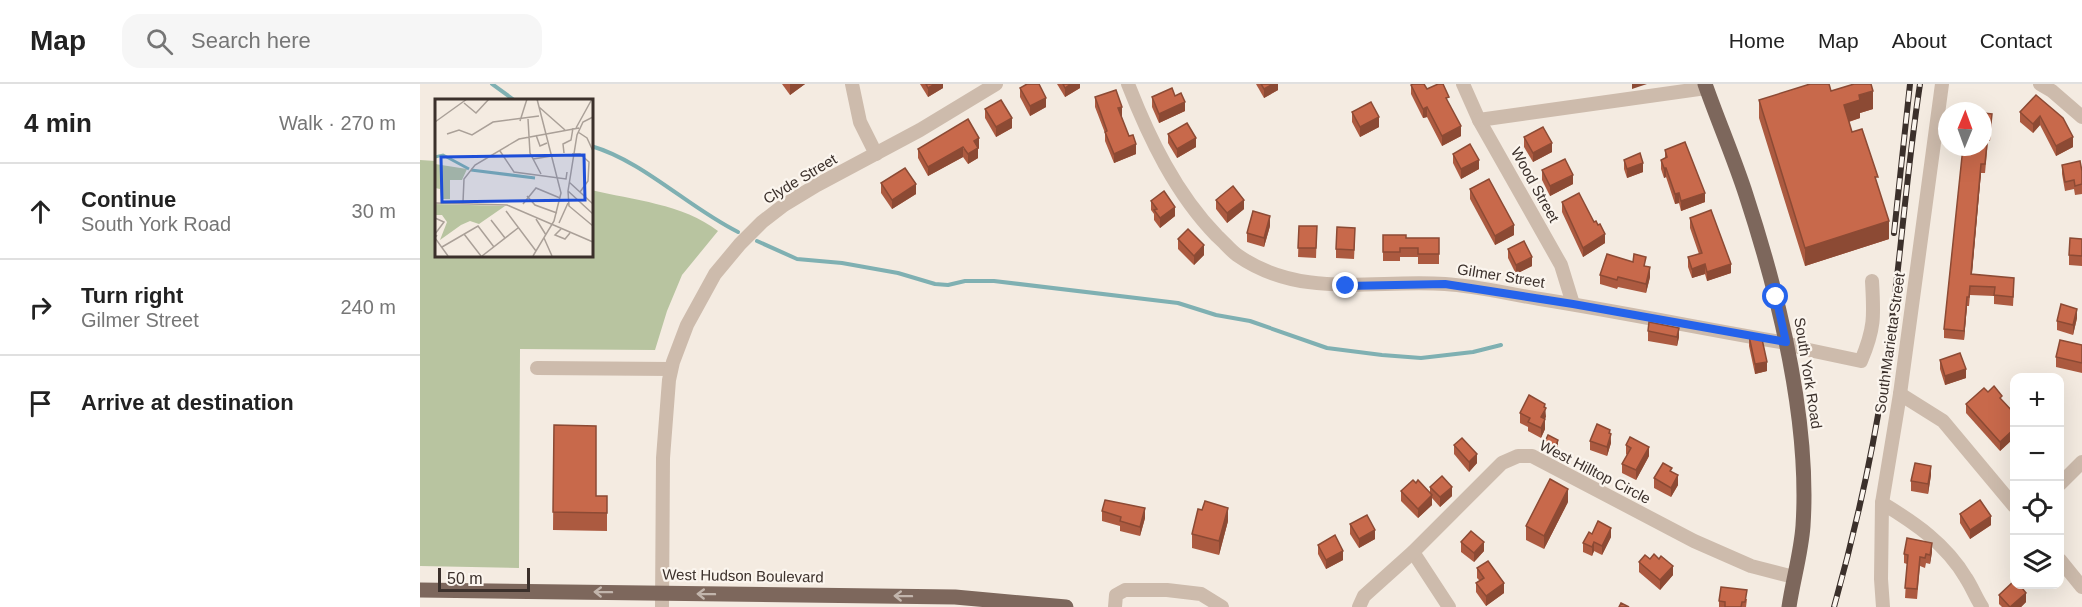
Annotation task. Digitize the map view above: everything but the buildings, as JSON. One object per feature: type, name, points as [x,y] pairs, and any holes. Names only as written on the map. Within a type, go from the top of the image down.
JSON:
[{"type":"main road","name":"South York Road","points":[[1706,86],[1746,195],[1776,297],[1786,342],[1801,443],[1803,524],[1789,607]]},
{"type":"main road","name":"West Hudson Boulevard","points":[[420,590],[662,600],[955,597],[1066,607]]},
{"type":"street","points":[[852,84],[860,122],[876,154]]},
{"type":"street","name":"Clyde Street","points":[[662,600],[664,438],[671,369],[679,343],[715,274],[740,243],[784,205],[996,84]]},
{"type":"street","name":"Gilmer Street","points":[[1128,84],[1172,179],[1208,227],[1235,254],[1252,264],[1288,277],[1327,285],[1445,284],[1786,342],[1809,350],[1861,362],[1874,322],[1872,281]]},
{"type":"street","name":"Wood Street","points":[[1463,84],[1479,120],[1561,265],[1573,304]]},
{"type":"street","name":"South Marietta Street","points":[[1883,607],[1882,503],[1900,394],[1942,84]]},
{"type":"street","points":[[2040,84],[2052,91],[2082,117]]},
{"type":"street","points":[[1479,120],[1706,86]]},
{"type":"street","points":[[537,368],[671,369]]},
{"type":"street","points":[[1900,394],[1943,421],[2010,501]]},
{"type":"street","name":"West Hilltop Circle","points":[[1359,607],[1364,596],[1413,552],[1502,463],[1518,456],[1532,456],[1694,541],[1751,566],[1794,577]]},
{"type":"street","points":[[2063,481],[2082,462]]},
{"type":"street","points":[[1882,503],[1915,524],[1940,544],[1967,578],[1982,607]]},
{"type":"street","points":[[1413,552],[1449,607]]},
{"type":"street","points":[[2064,565],[2082,587]]},
{"type":"street","points":[[1115,607],[1116,595],[1119,592],[1150,589],[1202,594],[1222,607]]},
{"type":"green space","points":[[420,160],[435,161],[435,256],[592,256],[592,190],[674,209],[718,231],[682,275],[667,311],[655,350],[520,349],[519,568],[420,566]]},
{"type":"waterway","points":[[492,84],[513,99]]},
{"type":"waterway","points":[[592,146],[629,162],[738,232]]},
{"type":"waterway","points":[[757,241],[797,259],[842,263],[898,273],[935,284],[994,281],[1178,303],[1216,315],[1250,321],[1327,348],[1421,358],[1473,352],[1501,345]]},
{"type":"railway","points":[[1894,233],[1910,84]]},
{"type":"railway","points":[[1834,607],[1862,494],[1879,408],[1920,84]]},
{"type":"route","points":[[1346,286],[1445,284],[1786,342],[1776,297]]}]
